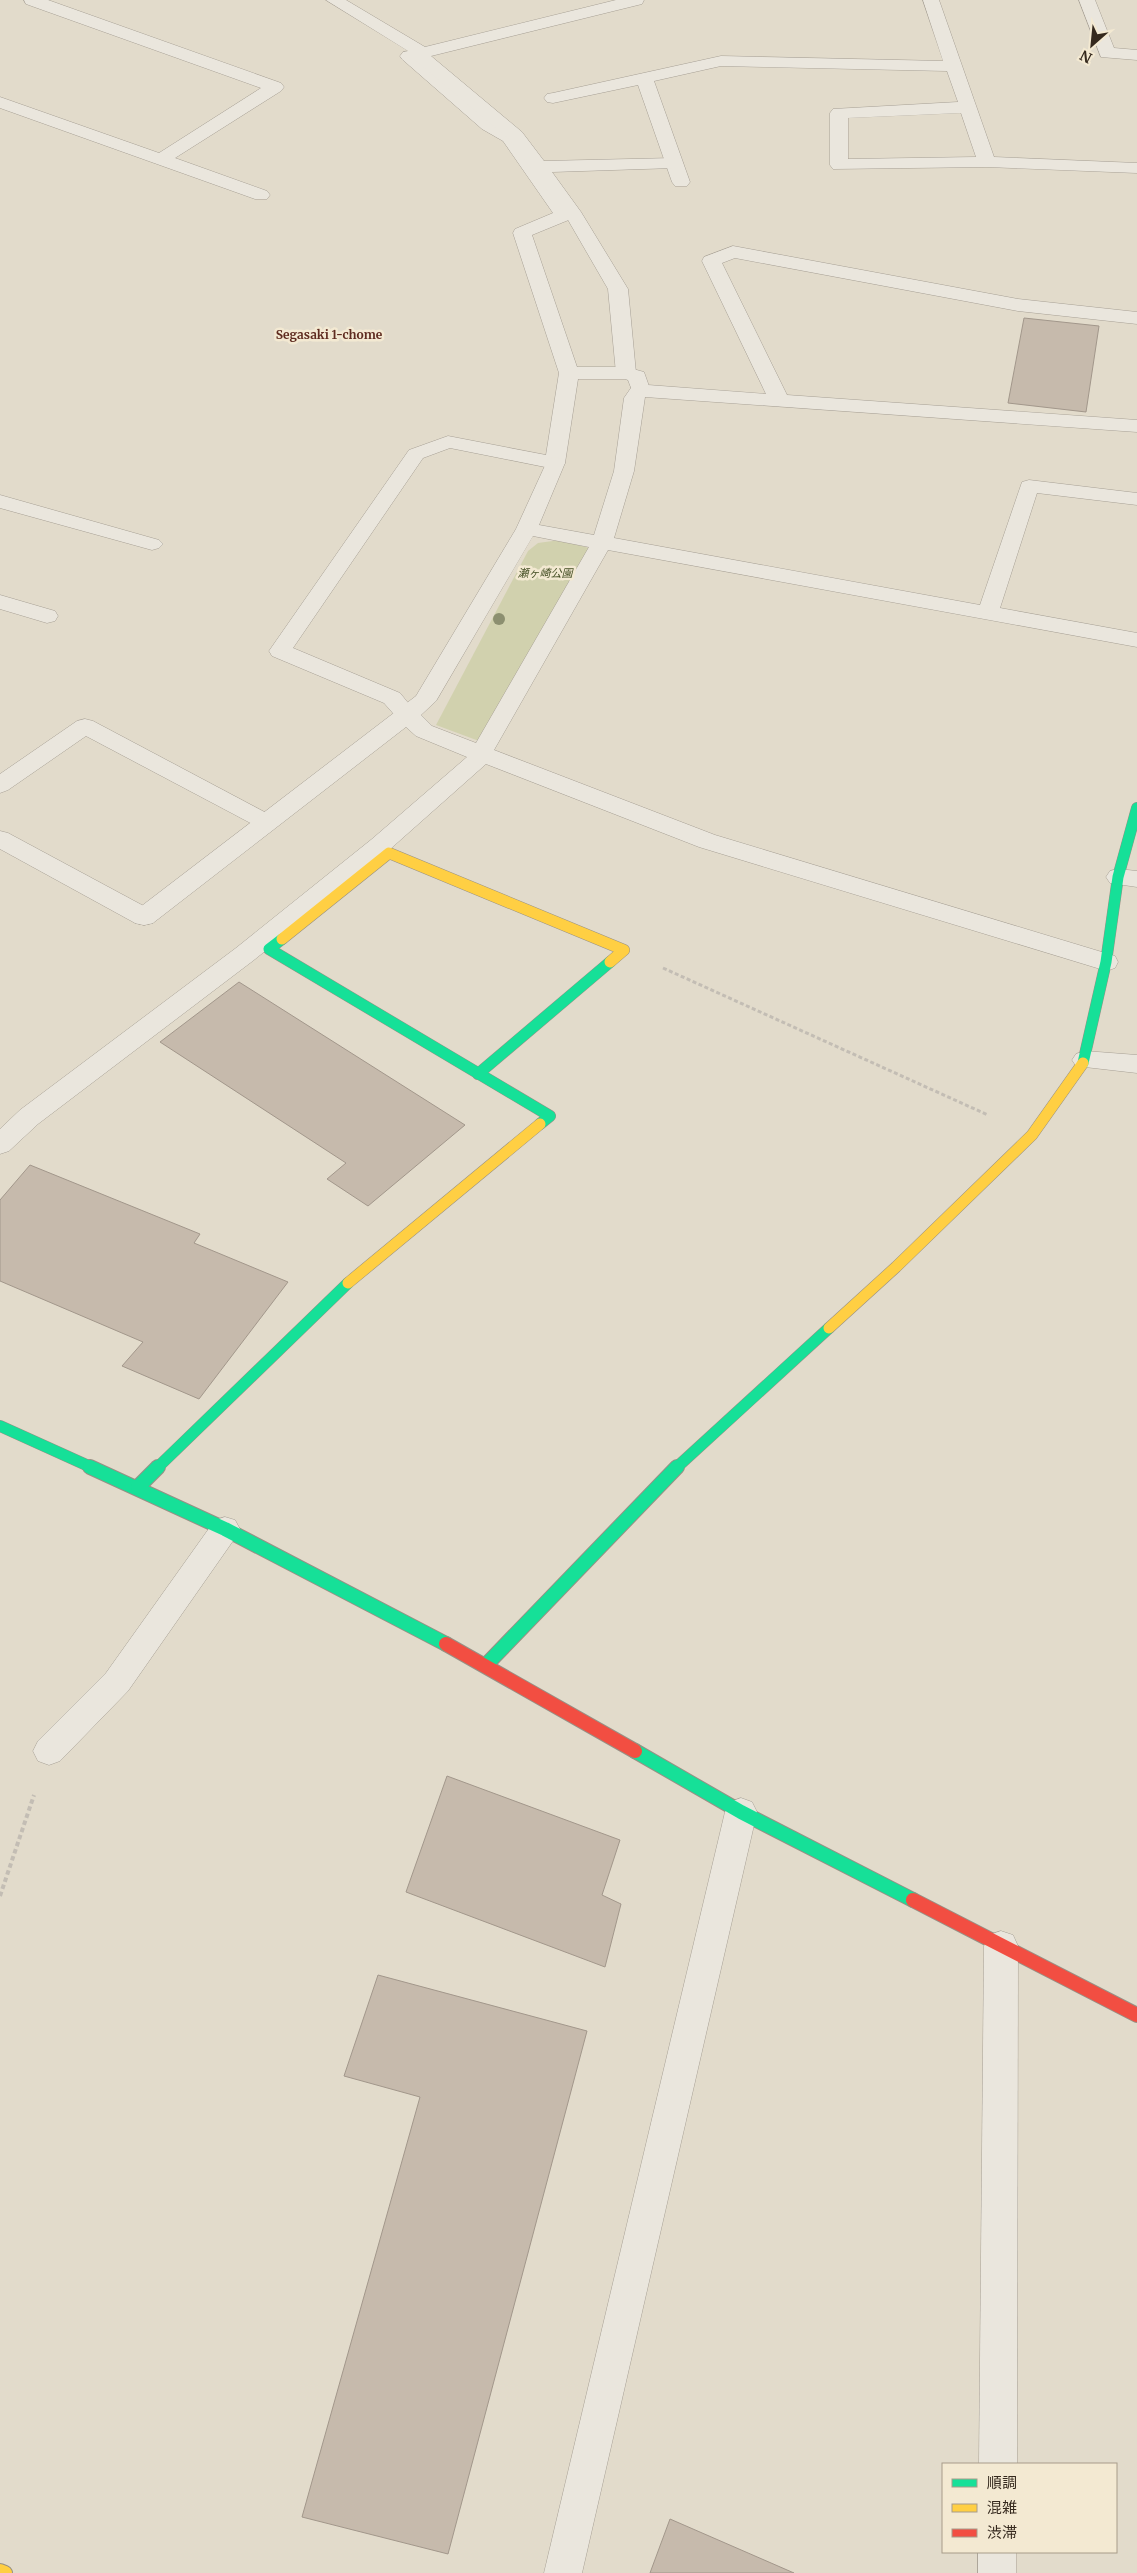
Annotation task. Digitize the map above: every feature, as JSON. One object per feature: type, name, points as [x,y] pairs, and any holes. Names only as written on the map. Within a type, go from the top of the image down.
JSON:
[{"type":"street","points":[[32,0],[275,87],[162,159]]},
{"type":"street","points":[[0,1144],[30,1117],[245,954],[380,845],[476,762],[602,543],[624,471],[634,398],[634,381],[618,289],[572,212],[516,136],[417,54],[334,0]]},
{"type":"street","points":[[417,54],[594,5],[636,0]]},
{"type":"street","points":[[931,0],[987,162]]},
{"type":"street","points":[[1086,0],[1107,53],[1137,55]]},
{"type":"street","points":[[0,839],[144,917],[426,701],[527,529],[555,463],[569,373],[522,233],[564,215],[510,137],[488,125],[417,54]]},
{"type":"street","points":[[553,98],[720,60],[953,66]]},
{"type":"street","points":[[644,78],[681,182]]},
{"type":"street","points":[[0,102],[262,195]]},
{"type":"street","points":[[968,107],[839,113],[839,165],[987,162],[1137,168]]},
{"type":"street","points":[[539,167],[674,163]]},
{"type":"street","points":[[779,400],[711,260],[733,252],[1018,305],[1137,318]]},
{"type":"street","points":[[569,373],[634,381],[641,391],[1137,426]]},
{"type":"street","points":[[555,463],[448,442],[416,454],[280,651],[392,698],[424,731],[707,841],[1106,962]]},
{"type":"street","points":[[988,613],[1029,486],[1137,499]]},
{"type":"street","points":[[0,501],[152,544]]},
{"type":"street","points":[[527,529],[1137,640]]},
{"type":"street","points":[[0,602],[47,616]]},
{"type":"street","points":[[0,785],[85,726],[266,822]]},
{"type":"street","points":[[486,1665],[693,1451],[896,1267],[1032,1135],[1085,1060],[1106,962],[1128,878],[1137,808]]},
{"type":"street","points":[[138,1487],[336,1293],[550,1116],[478,1074],[269,949],[389,853],[624,950],[478,1074]]},
{"type":"street","points":[[1085,1060],[1137,1064]]},
{"type":"street","points":[[0,1426],[138,1487],[225,1529],[486,1665],[741,1812],[1137,2015]]},
{"type":"street","points":[[49,1751],[117,1682],[225,1529]]},
{"type":"street","points":[[563,2573],[741,1812]]},
{"type":"street","points":[[998,2463],[1001,1946]]},
{"type":"street","points":[[997,2553],[997,2573]]},
{"type":"street","points":[[0,2570],[5,2573]]},
{"type":"path","points":[[624,950],[1032,1135]]},
{"type":"path","points":[[0,1896],[49,1751]]},
{"type":"green space","name":"瀬ヶ崎公園","points":[[560,540],[589,548],[479,741],[436,725],[528,551],[538,543]]},
{"type":"building","points":[[1024,318],[1099,326],[1086,412],[1008,403]]},
{"type":"building","points":[[239,982],[465,1125],[368,1206],[327,1179],[346,1163],[160,1042]]},
{"type":"building","points":[[30,1165],[200,1234],[194,1243],[288,1282],[199,1399],[122,1366],[143,1342],[0,1281],[0,1200]]},
{"type":"building","points":[[447,1776],[620,1840],[602,1895],[621,1904],[605,1967],[406,1892]]},
{"type":"building","points":[[378,1975],[587,2031],[448,2554],[302,2517],[420,2097],[344,2076]]},
{"type":"building","points":[[670,2519],[794,2573],[650,2573]]},
{"type":"traffic: fast","points":[[1083,1063],[1106,962],[1118,877],[1137,808]]},
{"type":"traffic: fast","points":[[282,939],[269,949],[550,1116],[540,1124]]},
{"type":"traffic: fast","points":[[478,1074],[610,962]]},
{"type":"traffic: fast","points":[[138,1487],[348,1283]]},
{"type":"traffic: fast","points":[[486,1665],[693,1451],[829,1328]]},
{"type":"traffic: fast","points":[[0,1426],[225,1529],[446,1644]]},
{"type":"traffic: fast","points":[[635,1751],[741,1812],[913,1900]]},
{"type":"traffic: slow","points":[[282,939],[389,853],[624,950],[610,962]]},
{"type":"traffic: slow","points":[[829,1328],[896,1267],[1032,1135],[1083,1063]]},
{"type":"traffic: slow","points":[[348,1283],[540,1124]]},
{"type":"traffic: slow","points":[[0,2571],[5,2573]]},
{"type":"traffic: jam","points":[[446,1644],[635,1751]]},
{"type":"traffic: jam","points":[[913,1900],[1137,2015]]},
{"type":"district","name":"Segasaki 1-chome","points":[[329,334]]}]
